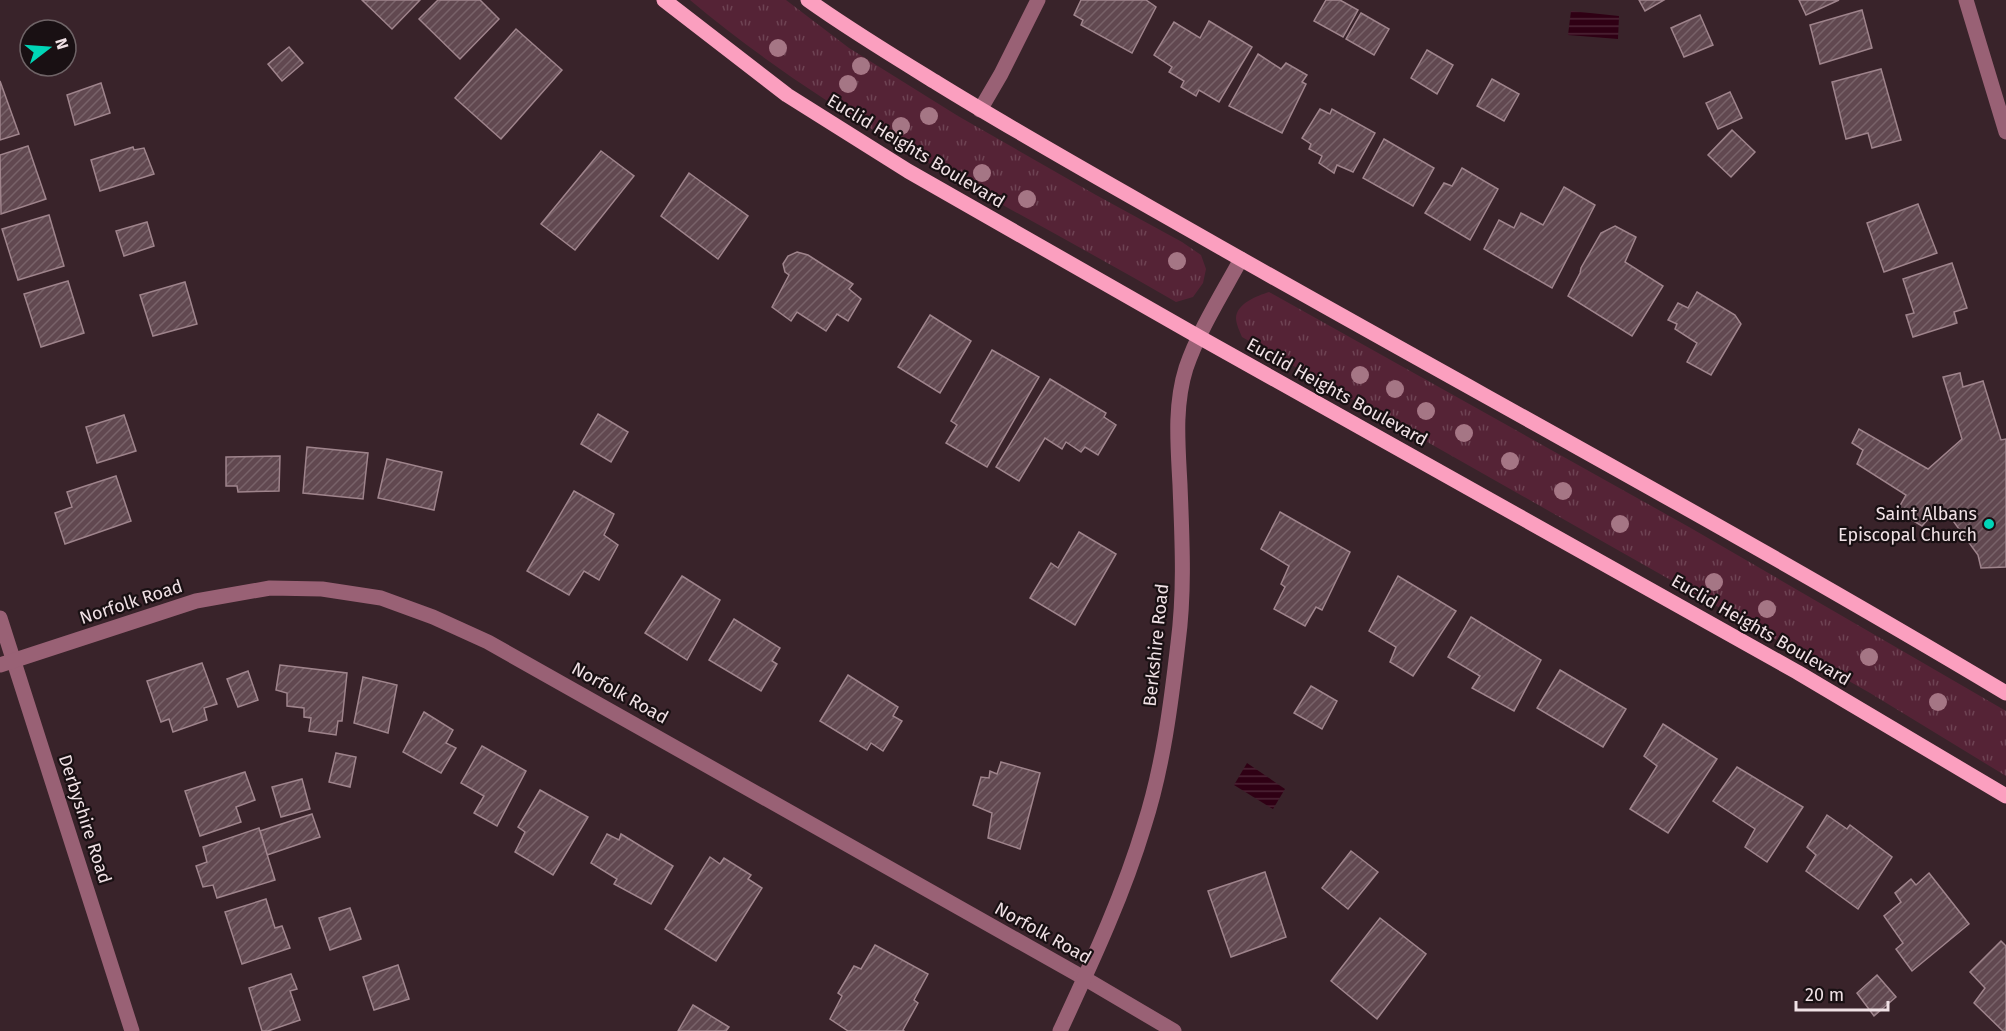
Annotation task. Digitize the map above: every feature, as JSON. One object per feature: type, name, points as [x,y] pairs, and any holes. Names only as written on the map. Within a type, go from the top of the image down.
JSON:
[{"type":"main road","name":"Euclid Heights Boulevard","points":[[664,0],[787,95],[908,171],[1797,672],[2006,796]]},
{"type":"main road","points":[[808,0],[846,27],[980,110],[1497,404],[1714,523],[2006,693]]},
{"type":"street","points":[[980,110],[1038,0]]},
{"type":"street","points":[[1966,0],[2006,132]]},
{"type":"street","name":"Berkshire Road","points":[[1060,1031],[1132,863],[1156,782],[1168,713],[1182,604],[1184,564],[1177,445],[1179,405],[1186,369],[1199,337],[1241,259]]},
{"type":"street","name":"Norfolk Road","points":[[7,663],[196,601],[270,588],[322,589],[381,598],[433,617],[488,642],[1174,1031]]},
{"type":"street","name":"Derbyshire Road","points":[[0,618],[7,663],[132,1031]]},
{"type":"green space","points":[[690,0],[786,0],[849,48],[958,116],[1182,242],[1201,255],[1206,269],[1203,283],[1193,297],[1176,302],[926,162],[865,125],[746,45]]},
{"type":"green space","points":[[1269,292],[1689,527],[2006,711],[2006,776],[1870,693],[1242,337],[1236,318],[1240,308],[1248,301]]},
{"type":"shaded area","points":[[1571,11],[1619,16],[1618,39],[1568,35]]},
{"type":"shaded area","points":[[1247,763],[1285,789],[1273,809],[1234,785]]},
{"type":"building","points":[[362,0],[420,0],[392,29]]},
{"type":"building","points":[[438,0],[480,0],[499,19],[460,59],[419,19]]},
{"type":"building","points":[[1081,0],[1146,0],[1156,7],[1132,53],[1081,25],[1083,20],[1074,15]]},
{"type":"building","points":[[1326,0],[1340,0],[1358,10],[1343,37],[1314,21]]},
{"type":"building","points":[[1639,0],[1664,0],[1645,11]]},
{"type":"building","points":[[1799,0],[1839,0],[1806,15]]},
{"type":"building","points":[[1862,10],[1872,48],[1820,64],[1810,25]]},
{"type":"building","points":[[1361,13],[1389,29],[1374,55],[1346,39]]},
{"type":"building","points":[[1700,15],[1713,45],[1684,57],[1671,28]]},
{"type":"building","points":[[1209,21],[1252,47],[1219,102],[1199,90],[1196,96],[1181,87],[1184,81],[1169,72],[1172,67],[1154,55],[1174,22],[1200,38]]},
{"type":"building","points":[[516,29],[562,70],[501,139],[455,98]]},
{"type":"building","points":[[289,47],[303,63],[282,81],[268,64]]},
{"type":"building","points":[[1427,50],[1453,65],[1437,94],[1411,78]]},
{"type":"building","points":[[1258,54],[1281,69],[1286,63],[1307,75],[1302,82],[1306,84],[1282,133],[1229,106]]},
{"type":"building","points":[[1881,69],[1901,140],[1872,148],[1868,133],[1846,139],[1832,82]]},
{"type":"building","points":[[1492,79],[1519,94],[1504,121],[1477,106]]},
{"type":"building","points":[[0,81],[19,134],[0,140]]},
{"type":"building","points":[[101,83],[110,113],[75,125],[67,95]]},
{"type":"building","points":[[1730,92],[1742,118],[1718,129],[1706,103]]},
{"type":"building","points":[[1320,109],[1330,114],[1332,109],[1375,133],[1353,172],[1337,165],[1334,173],[1319,163],[1322,156],[1309,149],[1311,144],[1302,138]]},
{"type":"building","points":[[1732,130],[1755,152],[1731,177],[1708,155]]},
{"type":"building","points":[[1384,139],[1434,168],[1413,206],[1363,178]]},
{"type":"building","points":[[28,146],[46,199],[1,214],[0,155]]},
{"type":"building","points":[[133,147],[134,150],[144,148],[154,174],[100,191],[91,160]]},
{"type":"building","points":[[601,151],[634,176],[575,250],[541,224]]},
{"type":"building","points":[[1462,168],[1498,189],[1470,240],[1425,213],[1444,183],[1452,186]]},
{"type":"building","points":[[689,173],[748,216],[718,259],[661,216]]},
{"type":"building","points":[[1564,187],[1595,205],[1552,288],[1484,249],[1499,220],[1514,228],[1521,213],[1543,225]]},
{"type":"building","points":[[1918,204],[1937,253],[1884,272],[1867,223]]},
{"type":"building","points":[[49,215],[64,266],[18,280],[2,229]]},
{"type":"building","points":[[147,222],[154,246],[124,256],[116,231]]},
{"type":"building","points":[[1615,226],[1636,237],[1625,262],[1663,286],[1632,336],[1568,296],[1601,233]]},
{"type":"building","points":[[797,252],[808,255],[853,284],[849,289],[861,299],[848,321],[837,314],[826,331],[797,312],[791,321],[772,307],[789,275],[785,272],[783,264],[788,256]]},
{"type":"building","points":[[1952,263],[1967,308],[1954,312],[1957,323],[1913,337],[1906,315],[1914,313],[1903,279]]},
{"type":"building","points":[[68,281],[84,333],[41,347],[24,294]]},
{"type":"building","points":[[185,282],[197,324],[153,336],[140,295]]},
{"type":"building","points":[[1697,292],[1735,315],[1741,324],[1711,375],[1687,362],[1697,343],[1675,329],[1677,324],[1668,320],[1678,303],[1688,308]]},
{"type":"building","points":[[930,315],[971,341],[940,393],[898,367]]},
{"type":"building","points":[[992,350],[1039,377],[987,467],[946,443],[957,425],[951,421]]},
{"type":"building","points":[[1960,373],[1963,387],[1983,381],[2001,440],[2006,439],[2006,567],[1981,568],[1978,555],[1946,511],[1938,508],[1922,526],[1897,511],[1906,495],[1857,464],[1863,450],[1852,443],[1859,429],[1928,469],[1962,439],[1943,377]]},
{"type":"building","points":[[1050,379],[1106,413],[1104,417],[1116,425],[1098,455],[1085,447],[1081,452],[1066,442],[1062,449],[1045,438],[1019,481],[996,467]]},
{"type":"building","points":[[598,414],[628,432],[611,462],[581,444]]},
{"type":"building","points":[[124,415],[136,451],[97,463],[86,427]]},
{"type":"building","points":[[307,447],[368,453],[363,499],[303,493]]},
{"type":"building","points":[[280,456],[279,491],[238,492],[237,486],[226,486],[226,457]]},
{"type":"building","points":[[387,459],[442,472],[434,510],[378,498]]},
{"type":"building","points":[[116,476],[131,521],[65,544],[55,513],[72,507],[67,492]]},
{"type":"building","points":[[574,491],[614,514],[604,535],[618,545],[599,580],[584,571],[569,595],[527,571]]},
{"type":"building","points":[[1280,512],[1350,552],[1322,610],[1316,607],[1305,626],[1274,609],[1285,587],[1281,584],[1289,566],[1261,549]]},
{"type":"building","points":[[1079,532],[1116,554],[1075,625],[1030,598],[1051,563],[1058,568]]},
{"type":"building","points":[[682,576],[720,600],[687,660],[645,633]]},
{"type":"building","points":[[1398,576],[1456,611],[1413,676],[1390,662],[1396,647],[1369,631]]},
{"type":"building","points":[[1471,617],[1541,660],[1514,711],[1472,688],[1480,676],[1448,657]]},
{"type":"building","points":[[734,619],[780,648],[772,661],[777,664],[761,691],[709,660]]},
{"type":"building","points":[[202,663],[217,704],[204,708],[207,720],[173,732],[169,719],[161,722],[147,681]]},
{"type":"building","points":[[280,665],[347,673],[342,721],[338,721],[336,735],[309,731],[311,718],[304,717],[304,708],[287,706],[287,693],[276,690]]},
{"type":"building","points":[[1560,670],[1626,709],[1603,747],[1537,708]]},
{"type":"building","points":[[248,671],[258,700],[238,707],[227,679]]},
{"type":"building","points":[[848,675],[898,707],[893,716],[902,721],[883,751],[871,743],[867,750],[820,721]]},
{"type":"building","points":[[363,677],[397,685],[388,733],[354,723]]},
{"type":"building","points":[[1311,686],[1337,701],[1322,729],[1294,713]]},
{"type":"building","points":[[424,712],[453,730],[446,743],[456,748],[441,773],[403,752]]},
{"type":"building","points":[[1663,724],[1717,759],[1668,833],[1630,809],[1657,766],[1644,756]]},
{"type":"building","points":[[482,746],[526,771],[497,826],[474,813],[484,796],[461,783]]},
{"type":"building","points":[[336,753],[356,757],[350,787],[329,782]]},
{"type":"building","points":[[1001,762],[1040,773],[1020,849],[988,838],[992,813],[973,805],[981,777],[989,778],[990,771],[997,774]]},
{"type":"building","points":[[1737,767],[1803,807],[1767,862],[1745,847],[1755,829],[1713,801]]},
{"type":"building","points":[[245,772],[255,800],[236,807],[241,822],[200,836],[185,791]]},
{"type":"building","points":[[302,779],[310,809],[281,817],[272,787]]},
{"type":"building","points":[[540,790],[588,817],[553,875],[515,852],[525,832],[518,827]]},
{"type":"building","points":[[312,814],[320,837],[267,855],[260,831]]},
{"type":"building","points":[[1827,815],[1847,829],[1850,825],[1892,857],[1858,909],[1806,871],[1816,855],[1807,847]]},
{"type":"building","points":[[259,828],[275,880],[217,898],[213,885],[203,887],[196,866],[207,862],[203,847]]},
{"type":"building","points":[[607,834],[619,840],[621,834],[673,866],[651,904],[614,884],[617,879],[591,863]]},
{"type":"building","points":[[1351,851],[1378,872],[1348,909],[1322,888]]},
{"type":"building","points":[[710,857],[720,864],[724,858],[751,875],[748,879],[762,888],[716,961],[665,929]]},
{"type":"building","points":[[1265,872],[1286,937],[1231,957],[1208,891]]},
{"type":"building","points":[[1929,873],[1969,924],[1912,971],[1896,949],[1903,943],[1884,916],[1901,902],[1895,893],[1911,879],[1916,885]]},
{"type":"building","points":[[266,899],[275,928],[282,926],[290,948],[242,964],[225,912]]},
{"type":"building","points":[[350,908],[361,939],[330,950],[319,918]]},
{"type":"building","points":[[1380,918],[1426,954],[1377,1019],[1331,981]]},
{"type":"building","points":[[2001,941],[2006,946],[2006,1031],[2003,1031],[1974,1003],[1985,988],[1970,972]]},
{"type":"building","points":[[875,945],[928,974],[914,1000],[918,1003],[904,1031],[848,1031],[830,1019],[842,996],[838,993],[854,966],[861,969]]},
{"type":"building","points":[[398,965],[409,999],[374,1010],[363,977]]},
{"type":"building","points":[[291,974],[297,989],[290,991],[300,1020],[262,1031],[249,988]]},
{"type":"building","points":[[1877,975],[1896,997],[1874,1016],[1857,993]]},
{"type":"building","points":[[693,1005],[729,1027],[726,1031],[678,1031]]},
{"type":"place","name":"Saint Albans Episcopal Church","points":[[1989,524]]}]
